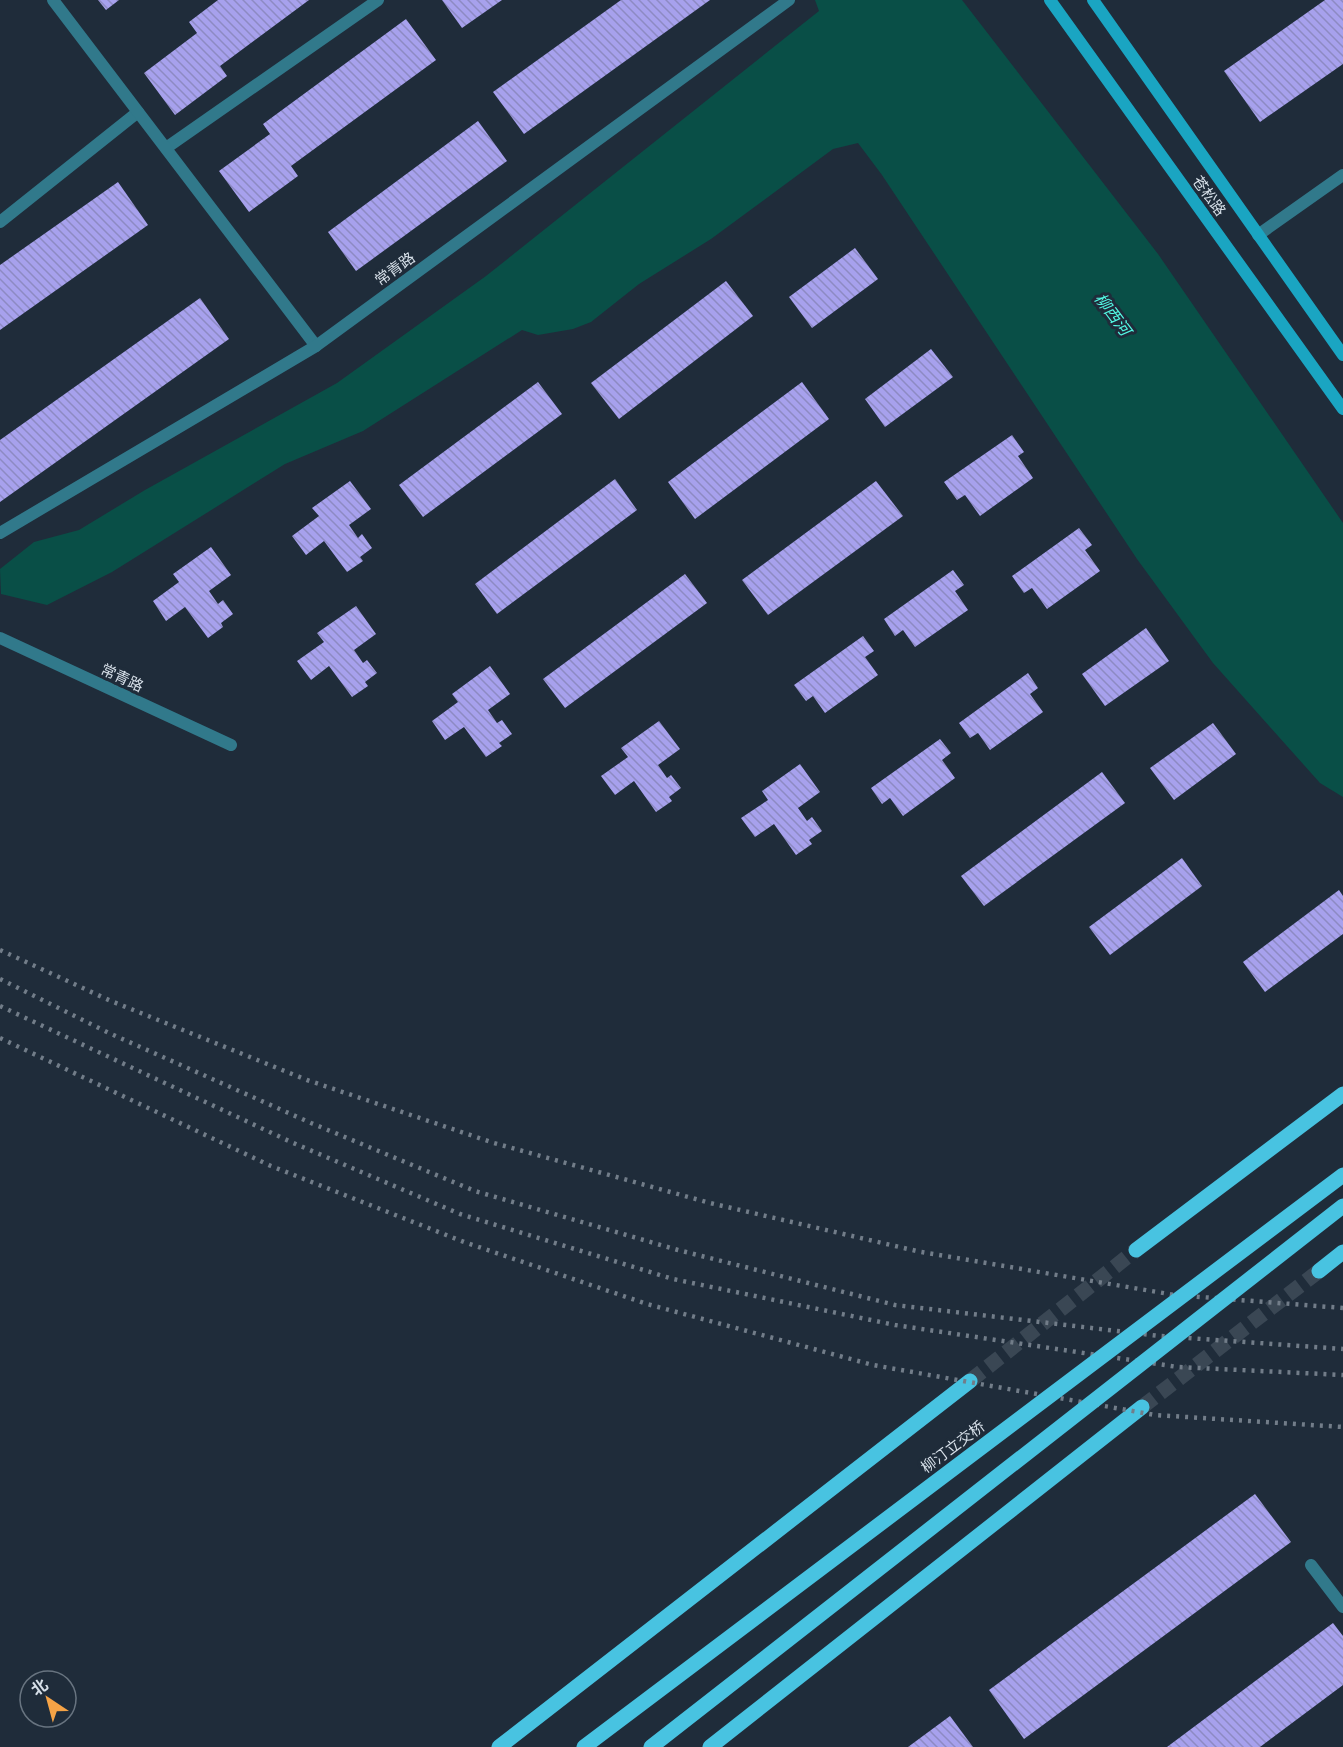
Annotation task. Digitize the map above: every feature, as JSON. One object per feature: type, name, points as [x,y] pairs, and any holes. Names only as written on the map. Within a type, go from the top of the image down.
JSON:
[{"type":"main road","name":"苍松路","points":[[1050,0],[1343,409]]},
{"type":"main road","name":"苍松路","points":[[1093,0],[1343,355]]},
{"type":"main road","points":[[1136,1250],[1343,1094]]},
{"type":"main road","name":"柳汀立交桥","points":[[584,1747],[1343,1175]]},
{"type":"main road","points":[[651,1747],[1343,1206]]},
{"type":"main road","points":[[1319,1271],[1343,1252]]},
{"type":"main road","points":[[499,1747],[970,1381]]},
{"type":"main road","points":[[710,1747],[1142,1407]]},
{"type":"street","points":[[53,0],[316,346]]},
{"type":"street","points":[[166,148],[378,0]]},
{"type":"street","name":"常青路","points":[[0,533],[316,346],[789,0]]},
{"type":"street","points":[[0,222],[138,112]]},
{"type":"street","points":[[1258,235],[1343,175]]},
{"type":"street","name":"常青路","points":[[0,638],[231,745]]},
{"type":"street","points":[[1311,1565],[1343,1607]]},
{"type":"water","name":"柳西河","points":[[815,0],[962,0],[1158,254],[1343,523],[1343,797],[1320,783],[1213,663],[1137,559],[882,175],[858,143],[833,149],[711,239],[639,284],[591,322],[573,329],[538,335],[522,330],[363,431],[285,464],[112,572],[47,605],[1,594],[0,569],[34,542],[79,530],[145,490],[337,383],[486,276],[819,11]]},
{"type":"building","points":[[98,0],[119,0],[106,10]]},
{"type":"building","points":[[218,0],[309,0],[220,66],[227,76],[175,115],[144,73],[197,33],[189,22]]},
{"type":"building","points":[[442,0],[502,0],[462,28]]},
{"type":"building","points":[[621,0],[710,0],[524,134],[493,92]]},
{"type":"building","points":[[1325,0],[1343,0],[1343,64],[1260,122],[1224,71]]},
{"type":"building","points":[[406,19],[436,60],[291,166],[298,176],[249,212],[219,171],[270,134],[263,124]]},
{"type":"building","points":[[478,121],[507,161],[356,271],[328,232]]},
{"type":"building","points":[[118,182],[148,225],[0,330],[0,265]]},
{"type":"building","points":[[855,248],[878,279],[812,328],[789,297]]},
{"type":"building","points":[[726,281],[753,316],[619,419],[591,383]]},
{"type":"building","points":[[200,298],[229,339],[0,502],[0,440]]},
{"type":"building","points":[[931,349],[953,377],[885,427],[865,399]]},
{"type":"building","points":[[538,382],[562,414],[423,517],[399,485]]},
{"type":"building","points":[[802,382],[829,419],[695,519],[668,482]]},
{"type":"building","points":[[1012,435],[1024,452],[1018,456],[1033,478],[980,516],[965,495],[957,500],[944,482]]},
{"type":"building","points":[[615,479],[637,510],[497,614],[475,584]]},
{"type":"building","points":[[350,481],[371,509],[349,525],[358,538],[362,534],[372,548],[360,557],[363,561],[347,572],[324,541],[306,555],[292,536],[319,516],[312,508]]},
{"type":"building","points":[[876,481],[903,516],[768,615],[742,580]]},
{"type":"building","points":[[1079,528],[1092,545],[1085,550],[1100,571],[1047,609],[1032,588],[1024,593],[1012,576]]},
{"type":"building","points":[[211,547],[231,575],[209,591],[218,604],[223,600],[233,614],[221,623],[223,627],[208,638],[185,607],[166,621],[153,601],[179,582],[173,574]]},
{"type":"building","points":[[953,570],[964,585],[955,591],[968,610],[915,647],[903,630],[895,636],[884,619]]},
{"type":"building","points":[[685,574],[707,603],[565,708],[543,679]]},
{"type":"building","points":[[356,606],[376,634],[354,650],[363,663],[367,660],[377,673],[365,682],[368,686],[352,697],[329,666],[311,680],[297,661],[324,642],[317,633]]},
{"type":"building","points":[[1146,628],[1169,661],[1105,706],[1082,674]]},
{"type":"building","points":[[863,636],[874,651],[865,657],[878,675],[825,713],[813,696],[806,701],[794,685]]},
{"type":"building","points":[[490,666],[510,694],[488,710],[497,723],[502,720],[512,734],[499,743],[502,746],[486,757],[464,727],[445,740],[432,721],[458,702],[452,694]]},
{"type":"building","points":[[1028,673],[1038,688],[1030,694],[1043,712],[990,750],[978,733],[970,738],[959,723]]},
{"type":"building","points":[[659,721],[680,749],[658,765],[667,778],[671,775],[681,788],[669,797],[672,801],[656,812],[634,781],[615,795],[601,776],[628,757],[621,748]]},
{"type":"building","points":[[1213,723],[1236,754],[1174,800],[1150,768]]},
{"type":"building","points":[[940,739],[951,753],[942,760],[955,778],[903,816],[890,798],[882,804],[871,788]]},
{"type":"building","points":[[800,764],[820,792],[798,808],[807,821],[812,817],[822,831],[809,840],[812,844],[796,855],[774,824],[755,837],[741,818],[768,800],[762,791]]},
{"type":"building","points":[[1102,772],[1125,803],[984,906],[961,876]]},
{"type":"building","points":[[1182,858],[1202,886],[1110,955],[1089,927]]},
{"type":"building","points":[[1339,890],[1343,896],[1343,934],[1265,992],[1243,962]]},
{"type":"building","points":[[1255,1494],[1291,1542],[1024,1739],[989,1690]]},
{"type":"building","points":[[1333,1623],[1343,1636],[1343,1685],[1260,1747],[1167,1747]]},
{"type":"building","points":[[950,1716],[973,1747],[908,1747]]},
{"type":"tunnel","points":[[970,1381],[1136,1250]]},
{"type":"tunnel","points":[[1142,1407],[1319,1271]]},
{"type":"railway","points":[[0,950],[111,1001],[307,1080],[494,1143],[710,1203],[921,1252],[1175,1295],[1343,1308]]},
{"type":"railway","points":[[0,979],[109,1033],[311,1123],[475,1191],[678,1250],[895,1305],[1160,1336],[1343,1349]]},
{"type":"railway","points":[[0,1006],[291,1142],[460,1214],[673,1279],[895,1325],[1178,1367],[1343,1375]]},
{"type":"railway","points":[[0,1038],[271,1166],[464,1242],[647,1304],[873,1365],[1155,1415],[1343,1427]]}]
